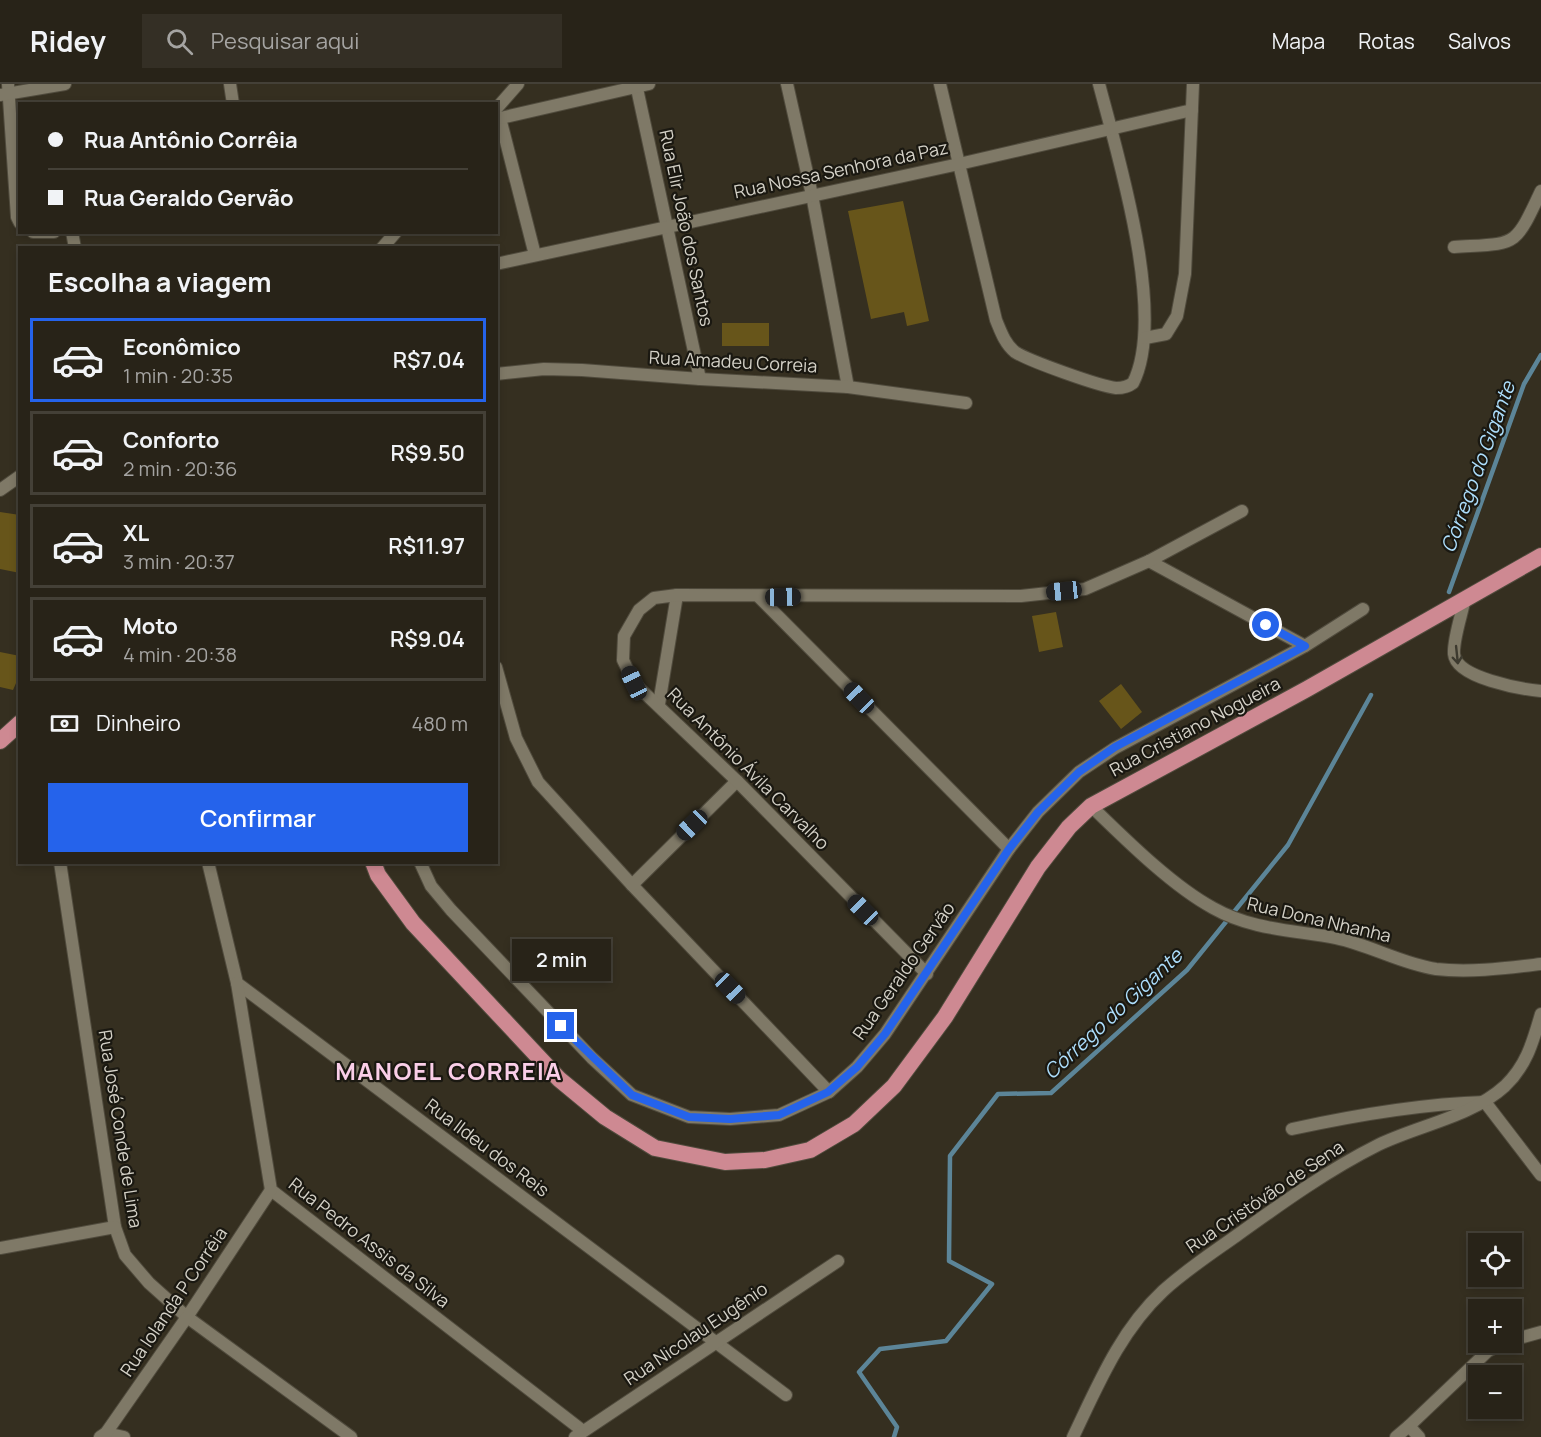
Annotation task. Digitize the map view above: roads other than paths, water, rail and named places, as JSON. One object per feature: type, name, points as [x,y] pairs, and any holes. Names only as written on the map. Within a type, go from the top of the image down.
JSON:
[{"type":"highway","name":"Rua Cristiano Nogueira","points":[[375,864],[378,875],[413,923],[559,1080],[605,1117],[655,1148],[725,1162],[765,1160],[810,1150],[854,1124],[894,1086],[945,1017],[1038,867],[1069,827],[1091,806],[1307,689],[1541,556]]},
{"type":"highway","points":[[0,741],[18,725]]},
{"type":"street","points":[[18,219],[6,91],[65,84]]},
{"type":"street","points":[[230,84],[233,102]]},
{"type":"street","points":[[518,84],[498,116],[535,255]]},
{"type":"street","points":[[498,116],[636,85],[650,84]]},
{"type":"street","points":[[788,84],[812,195],[848,387]]},
{"type":"street","points":[[940,84],[996,320],[1006,343],[1014,351],[1038,362],[1103,385],[1128,387],[1133,383],[1138,372],[1145,338],[1143,274],[1099,84]]},
{"type":"street","points":[[1145,338],[1166,334],[1176,316],[1185,274],[1193,84]]},
{"type":"street","name":"Rua Elir João dos Santos","points":[[636,85],[700,379]]},
{"type":"street","name":"Rua Nossa Senhora da Paz","points":[[498,264],[959,164],[1192,110]]},
{"type":"street","points":[[1454,247],[1489,245],[1514,239],[1525,226],[1541,191]]},
{"type":"street","points":[[384,246],[394,234]]},
{"type":"street","name":"Rua Amadeu Correia","points":[[498,374],[544,369],[848,387],[966,403]]},
{"type":"street","points":[[0,490],[18,477]]},
{"type":"street","name":"Rua Antônio Ávila Carvalho","points":[[927,974],[659,704],[634,683],[623,660],[624,636],[639,610],[654,598],[677,596],[1022,596],[1085,589],[1149,561],[1242,511]]},
{"type":"street","points":[[1149,561],[1305,646]]},
{"type":"street","points":[[659,704],[677,596]]},
{"type":"street","points":[[759,597],[1009,849]]},
{"type":"street","points":[[1465,598],[1454,654],[1458,666],[1468,673],[1521,689],[1541,691]]},
{"type":"street","name":"Rua Geraldo Gervão","points":[[421,864],[431,886],[451,910],[592,1058],[632,1095],[689,1117],[730,1119],[779,1115],[828,1092],[857,1067],[885,1034],[927,974],[1009,849],[1038,812],[1079,772],[1115,747],[1305,646],[1363,609]]},
{"type":"street","points":[[498,674],[516,738],[538,782],[828,1092]]},
{"type":"street","points":[[632,885],[736,781]]},
{"type":"street","name":"Rua Dona Nhanha","points":[[1091,806],[1168,875],[1212,908],[1249,924],[1365,945],[1436,969],[1503,968],[1541,964]]},
{"type":"street","name":"Rua José Conde de Lima","points":[[60,864],[115,1227],[126,1255],[150,1283],[187,1317],[351,1437]]},
{"type":"street","points":[[208,864],[237,983]]},
{"type":"street","name":"Rua Pedro Assis da Silva","points":[[237,983],[271,1190],[579,1434]]},
{"type":"street","name":"Rua Ildeu dos Reis","points":[[237,983],[786,1395]]},
{"type":"street","name":"Rua Cristóvão de Sena","points":[[1073,1437],[1110,1359],[1132,1326],[1163,1291],[1202,1260],[1321,1177],[1378,1145],[1485,1102],[1506,1085],[1527,1060],[1541,1014]]},
{"type":"street","points":[[1527,1060],[1541,1062]]},
{"type":"street","points":[[1292,1129],[1352,1116],[1435,1104],[1485,1102],[1541,1175]]},
{"type":"street","name":"Rua Iolanda P Corrêia","points":[[103,1435],[187,1317],[271,1190]]},
{"type":"street","points":[[0,1248],[115,1227]]},
{"type":"street","name":"Rua Nicolau Eugênio","points":[[579,1434],[838,1261]]},
{"type":"street","points":[[1522,1337],[1541,1332]]},
{"type":"street","points":[[1396,1437],[1486,1353]]},
{"type":"street","points":[[1409,1426],[1419,1437]]},
{"type":"street","points":[[103,1435],[124,1437]]},
{"type":"waterway","name":"Córrego do Gigante","points":[[1449,592],[1524,384],[1541,355]]},
{"type":"waterway","name":"Córrego do Gigante","points":[[894,1437],[897,1427],[859,1372],[880,1349],[946,1341],[992,1284],[949,1261],[950,1156],[998,1094],[1051,1093],[1187,970],[1288,845],[1371,695]]},
{"type":"district","name":"MANOEL CORREIA","points":[[449,1072]]}]
